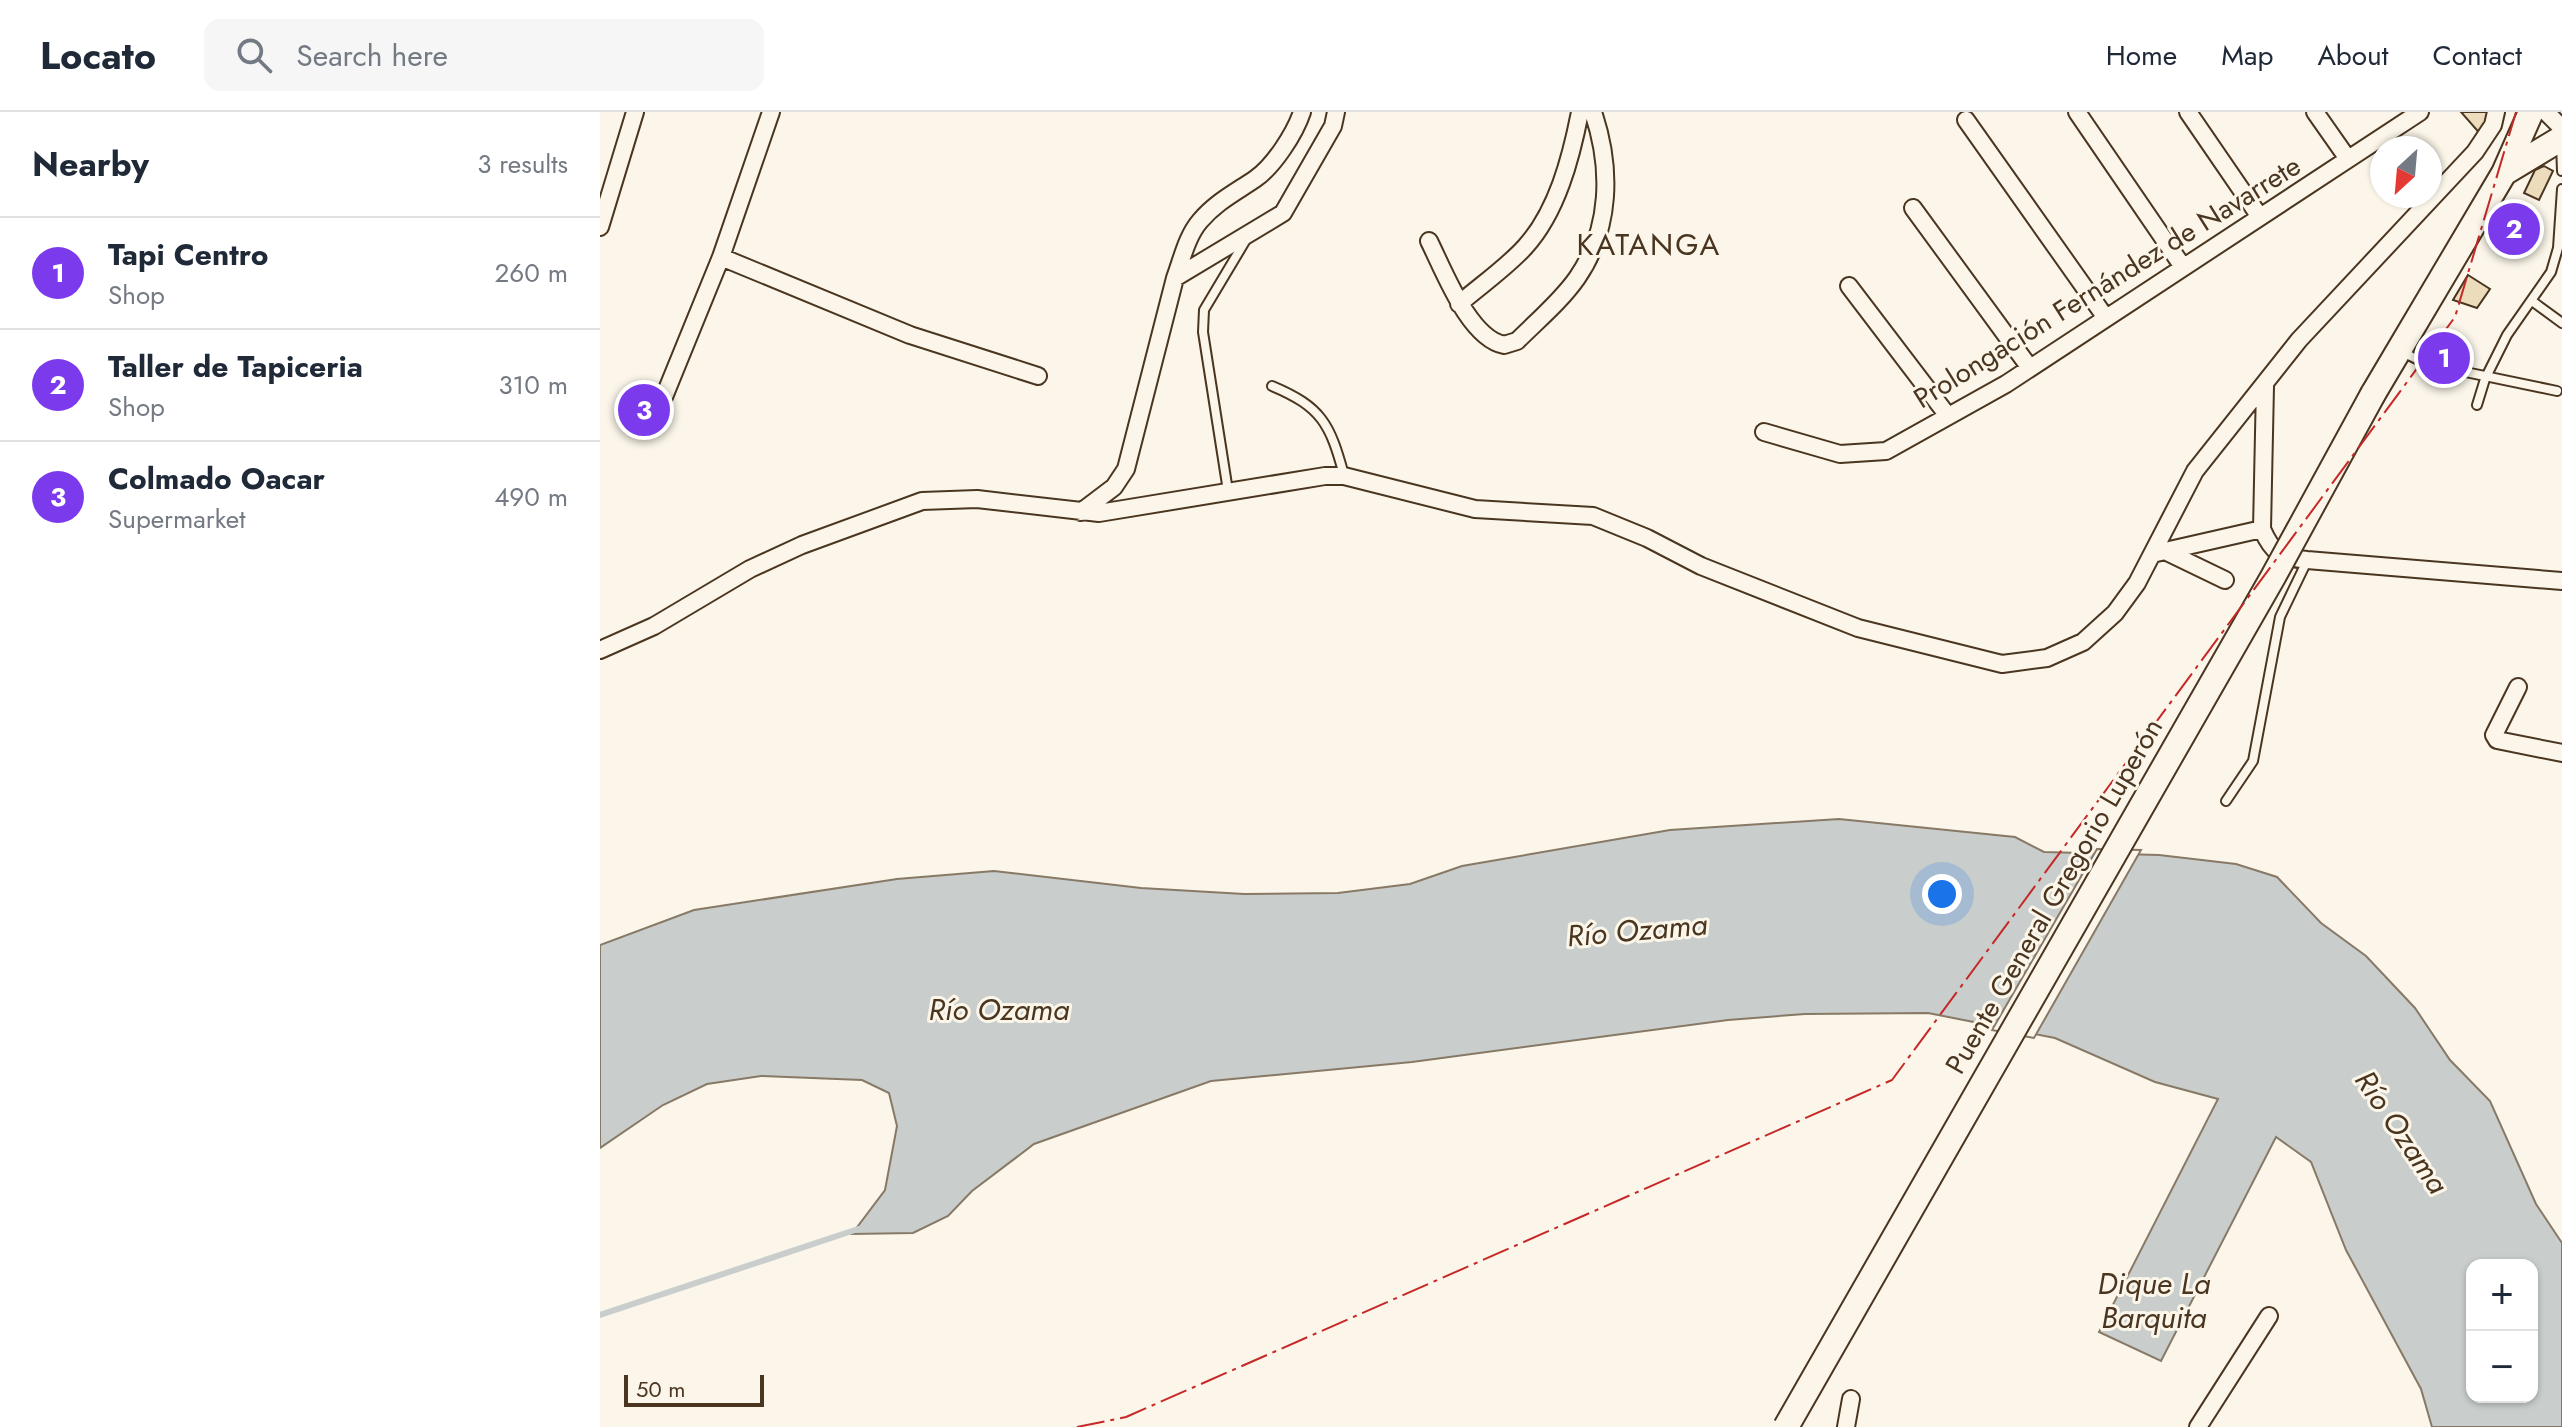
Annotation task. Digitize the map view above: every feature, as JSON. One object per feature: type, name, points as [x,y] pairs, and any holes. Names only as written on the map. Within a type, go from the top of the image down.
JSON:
[{"type":"street","points":[[600,227],[635,112]]},
{"type":"street","points":[[657,414],[721,257],[771,112]]},
{"type":"street","points":[[1081,512],[1114,487],[1126,469],[1175,278],[1191,234],[1225,196],[1262,173],[1298,124],[1302,112]]},
{"type":"street","points":[[1175,278],[1283,213],[1333,126],[1336,112]]},
{"type":"street","points":[[1459,304],[1525,247],[1542,222],[1561,181],[1580,112]]},
{"type":"street","points":[[1429,241],[1459,304],[1490,340],[1504,345],[1517,341],[1576,280],[1599,235],[1606,183],[1593,112]]},
{"type":"street","points":[[2077,112],[2183,267]]},
{"type":"street","points":[[2188,112],[2260,217]]},
{"type":"street","points":[[2315,112],[2348,159]]},
{"type":"street","name":"Prolongación Fernández de Navarrete","points":[[1764,432],[1816,450],[1861,455],[1886,451],[2030,368],[2420,112]]},
{"type":"street","points":[[600,650],[654,626],[750,569],[802,545],[922,501],[977,499],[1081,512],[1119,511],[1228,491],[1344,476],[1475,509],[1593,516],[1796,606],[1858,628],[2002,664],[2047,658],[2083,642],[2115,613],[2160,553],[2195,471],[2299,340],[2475,152],[2493,125],[2496,112]]},
{"type":"street","name":"Puente General Gregorio Luperón","points":[[1786,1427],[2273,577],[2398,350],[2504,173],[2531,112]]},
{"type":"street","points":[[2504,173],[2562,135],[2546,112]]},
{"type":"street","points":[[1966,120],[2106,318]]},
{"type":"street","points":[[1913,208],[2030,368]]},
{"type":"street","points":[[721,257],[910,335],[1038,376]]},
{"type":"street","points":[[1849,286],[1948,416]]},
{"type":"street","points":[[2265,386],[2262,529],[2271,549],[2289,558],[2307,560],[2562,581]]},
{"type":"street","points":[[2160,553],[2262,529]]},
{"type":"street","points":[[2160,553],[2225,580]]},
{"type":"street","points":[[2518,687],[2494,735],[2497,740],[2562,753]]},
{"type":"street","points":[[2198,1427],[2269,1316]]},
{"type":"street","points":[[1846,1427],[1851,1399]]},
{"type":"lane","points":[[2562,135],[2562,171]]},
{"type":"lane","points":[[2477,405],[2485,379],[2507,335],[2551,272],[2558,248],[2562,189]]},
{"type":"lane","points":[[1228,491],[1203,332],[1204,310],[1248,236]]},
{"type":"lane","points":[[2532,301],[2562,323]]},
{"type":"lane","points":[[2398,350],[2427,364],[2485,379],[2557,391]]},
{"type":"lane","points":[[1272,386],[1302,398],[1322,416],[1334,439],[1344,476]]},
{"type":"lane","points":[[2226,801],[2253,761],[2280,617],[2307,560]]},
{"type":"water","name":"Río Ozama","points":[[1839,819],[2015,837],[2044,852],[2159,855],[2236,864],[2277,877],[2321,923],[2366,956],[2415,1008],[2450,1060],[2490,1101],[2536,1204],[2562,1243],[2562,1427],[2432,1427],[2421,1389],[2346,1250],[2311,1162],[2276,1137],[2161,1361],[2099,1332],[2218,1099],[2155,1082],[2055,1038],[1928,1013],[1805,1014],[1728,1020],[1412,1062],[1211,1081],[1034,1144],[972,1191],[948,1216],[913,1233],[852,1234],[885,1190],[897,1126],[889,1093],[862,1080],[761,1076],[707,1084],[663,1105],[600,1148],[600,945],[694,910],[897,879],[994,871],[1141,888],[1244,894],[1338,893],[1410,884],[1462,866],[1670,830]]},
{"type":"pier","points":[[2097,849],[2141,850],[2034,1038],[1992,1030]]},
{"type":"building","points":[[2461,112],[2493,112],[2482,136]]},
{"type":"building","points":[[2544,166],[2553,171],[2539,200],[2524,193],[2535,170]]},
{"type":"building","points":[[2506,219],[2527,229],[2522,238],[2502,228]]},
{"type":"building","points":[[2468,275],[2490,289],[2477,308],[2453,300]]},
{"type":"building","points":[[2434,349],[2455,356],[2452,365],[2435,360]]},
{"type":"waterway","points":[[600,1315],[858,1229]]},
{"type":"power","points":[[1077,1427],[1126,1417],[1892,1080],[2455,317],[2516,112]]},
{"type":"place","name":"Taller de Tapiceria","points":[[2514,229]]},
{"type":"place","name":"Tapi Centro","points":[[2444,358]]},
{"type":"place","name":"Colmado Oacar","points":[[644,410]]},
{"type":"district","name":"KATANGA","points":[[1649,244]]},
{"type":"water label","name":"Dique La Barquita","points":[[2154,1300]]}]
